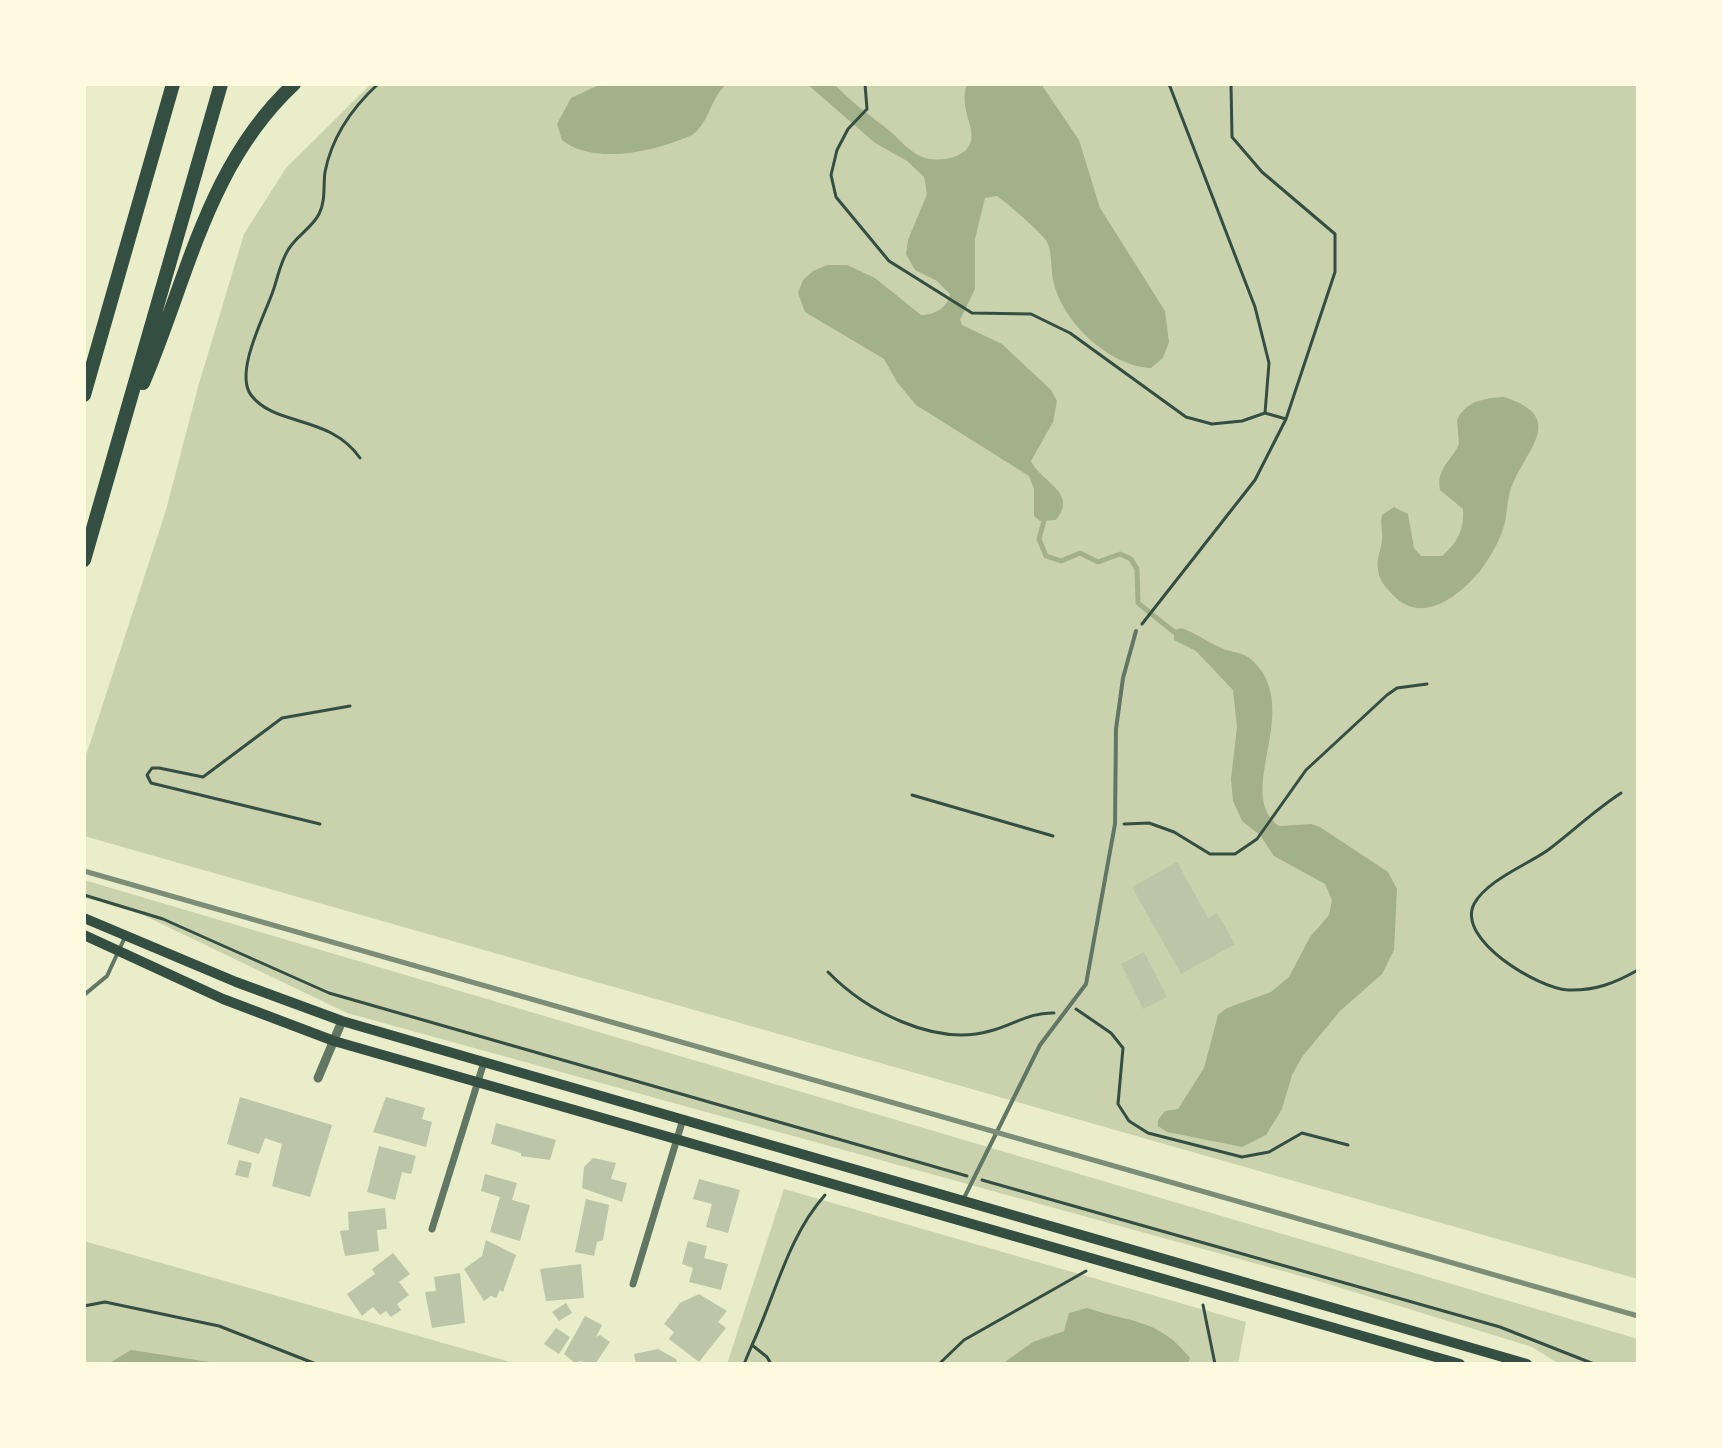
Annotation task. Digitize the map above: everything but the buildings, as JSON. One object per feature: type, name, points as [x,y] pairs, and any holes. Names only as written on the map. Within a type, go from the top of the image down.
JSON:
[{"type":"highway","points":[[153,154],[164,84]]},
{"type":"highway","points":[[84,395],[173,84]]},
{"type":"highway","points":[[84,560],[221,84]]},
{"type":"highway","points":[[120,438],[160,345],[209,206],[245,142],[294,84]]},
{"type":"main road","points":[[84,918],[236,982],[342,1021],[1527,1364]]},
{"type":"main road","points":[[84,935],[223,999],[334,1041],[1460,1364]]},
{"type":"street","points":[[318,1078],[342,1021]]},
{"type":"street","points":[[432,1229],[484,1062]]},
{"type":"street","points":[[633,1284],[683,1119]]},
{"type":"lane","points":[[963,1200],[1040,1045],[1073,1006],[1086,984],[1115,824],[1116,729],[1123,678],[1136,631]]},
{"type":"lane","points":[[84,995],[107,976],[126,935]]},
{"type":"path","points":[[360,458],[343,439],[323,427],[259,402],[252,396],[245,380],[254,340],[280,266],[293,243],[321,211],[326,171],[340,129],[378,84]]},
{"type":"path","points":[[865,84],[867,109],[853,124],[837,150],[831,175],[836,197],[889,261],[972,313],[1031,314],[1070,333],[1186,417],[1212,424],[1242,421],[1265,413],[1286,419]]},
{"type":"path","points":[[1169,84],[1192,153],[1255,307],[1269,363],[1265,413]]},
{"type":"path","points":[[1143,623],[1255,480],[1286,419],[1335,272],[1335,234],[1262,172],[1232,137],[1231,84]]},
{"type":"path","points":[[1115,824],[1149,823],[1174,832],[1210,854],[1235,854],[1257,839],[1306,770],[1387,695],[1397,688],[1427,684]]},
{"type":"path","points":[[320,824],[151,783],[147,775],[152,768],[203,777],[282,718],[350,706]]},
{"type":"path","points":[[1621,793],[1550,848],[1488,889],[1474,905],[1471,920],[1480,938],[1524,976],[1540,985],[1570,990],[1597,989],[1638,970]]},
{"type":"path","points":[[912,795],[1053,836]]},
{"type":"path","points":[[84,895],[173,923],[303,984],[329,993],[1500,1327],[1594,1364]]},
{"type":"path","points":[[828,972],[863,1003],[941,1032],[979,1034],[1028,1015],[1060,1013]]},
{"type":"path","points":[[1069,1014],[1073,1006],[1120,1042],[1125,1056],[1118,1104],[1138,1128],[1165,1139],[1242,1157],[1269,1152],[1302,1133],[1348,1145]]},
{"type":"path","points":[[744,1364],[775,1297],[794,1238],[804,1219],[825,1195]]},
{"type":"path","points":[[939,1364],[964,1340],[1086,1271]]},
{"type":"path","points":[[84,1306],[105,1302],[219,1326],[316,1364]]},
{"type":"path","points":[[1203,1305],[1215,1364]]},
{"type":"path","points":[[752,1345],[771,1364]]},
{"type":"shaded area","points":[[371,84],[1638,84],[1638,1279],[84,836],[84,762],[166,510],[198,387],[244,234],[286,168]]},
{"type":"shaded area","points":[[601,84],[727,84],[717,96],[703,124],[692,135],[644,150],[608,154],[575,148],[562,140],[557,124],[571,98]]},
{"type":"shaded area","points":[[807,84],[834,84],[908,148],[926,158],[955,157],[970,144],[972,138],[965,102],[967,84],[1041,84],[1079,140],[1100,208],[1165,311],[1169,342],[1163,358],[1151,368],[1135,365],[1120,360],[1090,340],[1059,299],[1047,242],[997,196],[985,198],[975,239],[975,289],[960,320],[962,325],[1002,344],[1051,390],[1057,401],[1053,422],[1031,461],[1061,495],[1062,511],[1056,520],[1040,521],[1034,516],[1034,489],[1029,476],[916,405],[897,382],[884,359],[805,312],[798,293],[803,280],[827,265],[847,265],[875,278],[921,315],[940,310],[950,294],[937,281],[915,270],[906,254],[908,240],[927,194],[924,177],[907,161],[875,143]]},
{"type":"shaded area","points":[[1504,397],[1533,413],[1538,422],[1538,433],[1512,486],[1498,542],[1480,571],[1451,598],[1428,608],[1404,604],[1388,590],[1379,574],[1382,515],[1394,507],[1408,514],[1414,548],[1421,556],[1442,556],[1448,551],[1461,529],[1463,509],[1440,490],[1439,482],[1442,471],[1459,444],[1457,420],[1465,409],[1476,402]]},
{"type":"shaded area","points":[[1181,628],[1249,658],[1267,681],[1272,703],[1272,726],[1263,793],[1267,811],[1279,826],[1311,824],[1320,827],[1388,872],[1397,889],[1394,950],[1382,974],[1340,1011],[1302,1057],[1292,1075],[1282,1109],[1266,1135],[1242,1147],[1167,1132],[1158,1126],[1158,1120],[1165,1111],[1178,1109],[1204,1068],[1218,1015],[1227,1008],[1271,992],[1289,977],[1310,937],[1329,915],[1332,900],[1325,884],[1274,856],[1260,835],[1242,821],[1233,801],[1231,779],[1237,727],[1233,690],[1196,651],[1174,640],[1174,630]]},
{"type":"shaded area","points":[[84,880],[1638,1339],[1638,1364],[1559,1364],[1532,1347],[1312,1279],[347,1013],[143,915],[84,897]]},
{"type":"shaded area","points":[[784,1189],[1246,1322],[1238,1364],[727,1364]]},
{"type":"shaded area","points":[[84,1241],[517,1364],[84,1364]]},
{"type":"shaded area","points":[[1087,1308],[1143,1324],[1167,1335],[1190,1358],[1188,1364],[1002,1364],[1033,1342],[1064,1331],[1069,1313]]},
{"type":"shaded area","points":[[131,1350],[223,1364],[108,1364]]},
{"type":"waterway","points":[[1045,517],[1039,539],[1046,556],[1061,561],[1080,553],[1098,562],[1120,554],[1131,559],[1137,569],[1138,603],[1179,636]]},
{"type":"railway","points":[[84,871],[1638,1316]]}]
